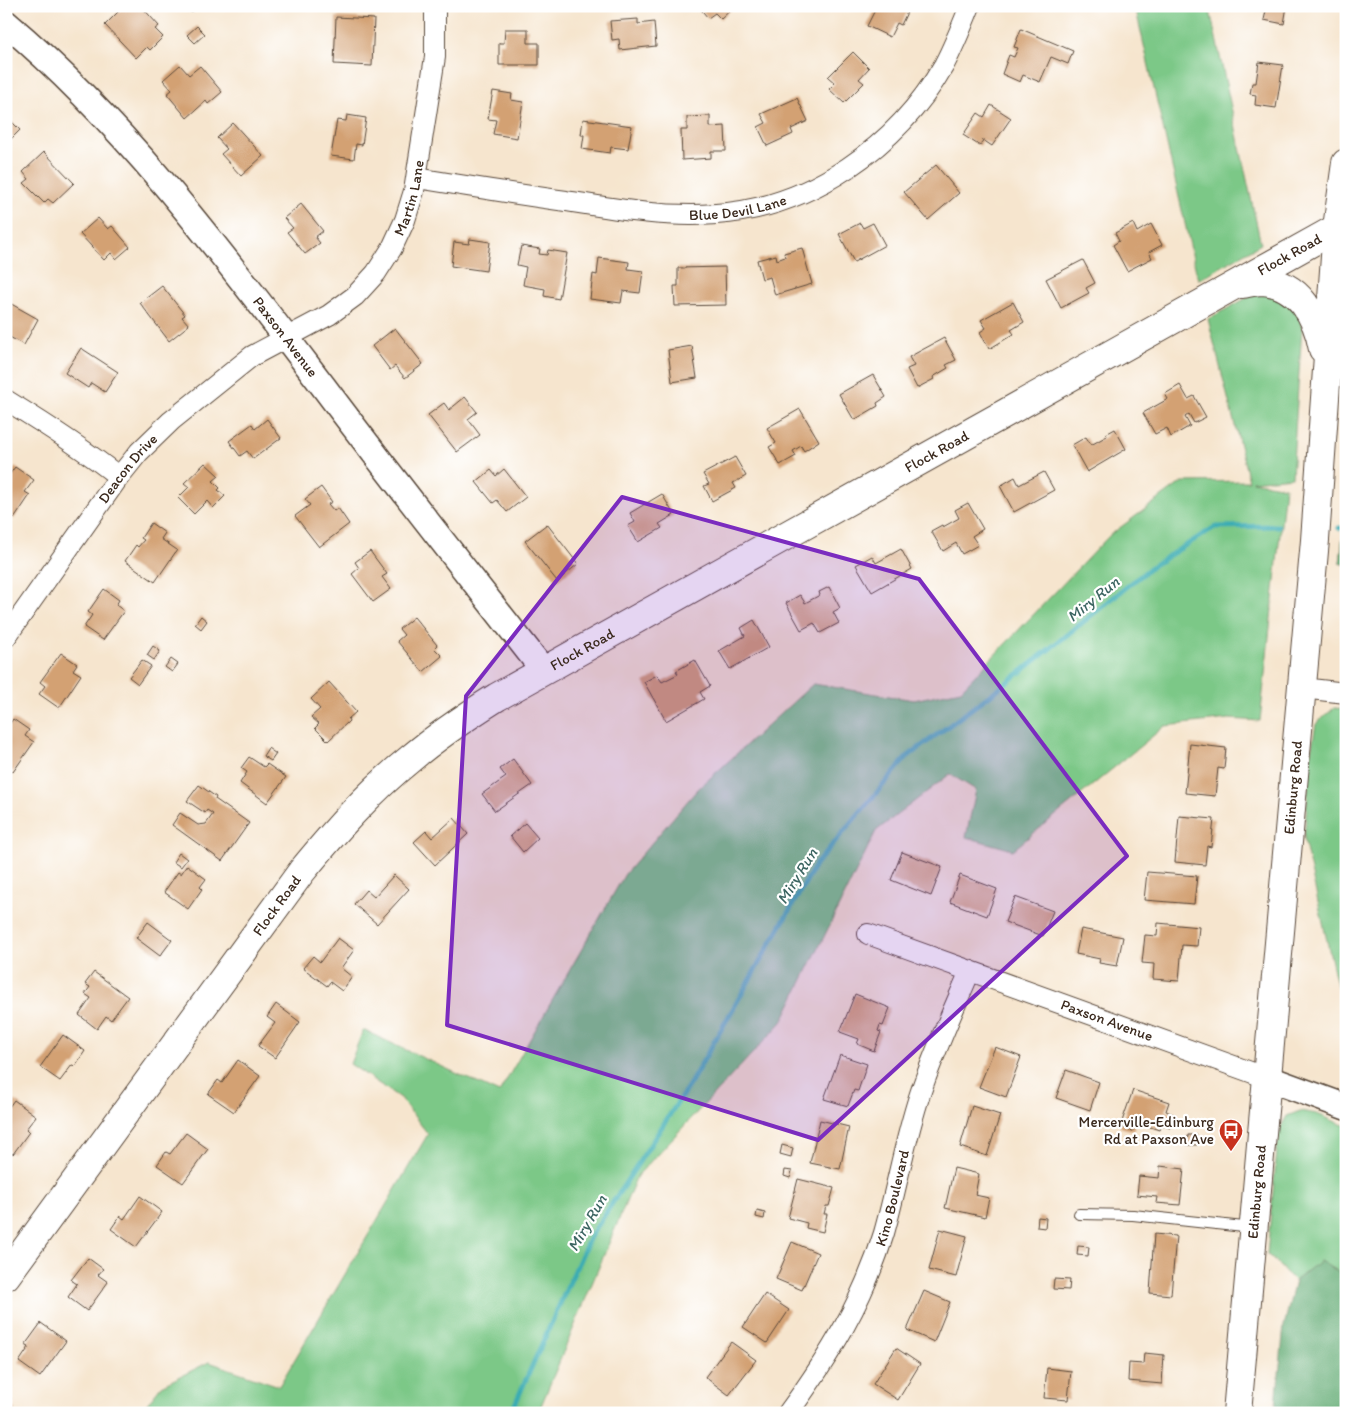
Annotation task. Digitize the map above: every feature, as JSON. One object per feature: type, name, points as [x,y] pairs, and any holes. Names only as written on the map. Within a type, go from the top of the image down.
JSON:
[{"type":"main road","name":"Edinburg Road","points":[[1238,1413],[1314,550],[1337,228],[1346,162]]},
{"type":"main road","name":"Flock Road","points":[[6,1276],[302,872],[340,825],[409,759],[447,730],[497,697],[544,670],[1337,228]]},
{"type":"main road","points":[[1238,284],[1261,281],[1277,284],[1292,291],[1306,304],[1320,332],[1327,366]]},
{"type":"street","name":"Martin Lane","points":[[286,338],[330,315],[355,296],[376,274],[392,248],[405,220],[416,178],[434,57],[435,6]]},
{"type":"street","name":"Blue Devil Lane","points":[[416,178],[606,208],[684,215],[742,211],[783,200],[814,188],[843,171],[871,151],[901,123],[925,94],[943,66],[970,6]]},
{"type":"street","name":"Paxson Avenue","points":[[6,23],[74,85],[126,140],[174,197],[544,670]]},
{"type":"street","name":"Deacon Drive","points":[[6,637],[119,477],[139,452],[171,421],[252,356],[286,338]]},
{"type":"street","points":[[6,400],[43,422],[101,462],[119,477]]},
{"type":"street","points":[[1302,688],[1346,693]]},
{"type":"street","name":"Paxson Avenue","points":[[868,934],[1346,1107]]},
{"type":"street","name":"Kino Boulevard","points":[[788,1413],[818,1372],[845,1328],[867,1282],[884,1233],[906,1140],[920,1092],[970,971]]},
{"type":"lane","points":[[1080,1214],[1132,1215],[1254,1228]]},
{"type":"highlighted area","points":[[622,497],[919,579],[1127,856],[818,1140],[447,1025],[466,696]]},
{"type":"green space","points":[[1135,6],[1209,6],[1261,244],[1198,280]]},
{"type":"green space","points":[[1270,292],[1298,311],[1302,328],[1292,477],[1252,481],[1285,487],[1260,721],[1229,719],[1165,726],[1013,850],[966,837],[976,790],[950,774],[876,831],[782,1022],[637,1176],[538,1413],[140,1413],[161,1386],[209,1362],[279,1386],[428,1134],[400,1098],[350,1064],[363,1030],[499,1093],[625,874],[697,790],[813,684],[914,700],[961,690],[1110,535],[1182,482],[1249,481],[1208,319],[1252,295]]},
{"type":"green space","points":[[1346,501],[1346,565],[1340,563]]},
{"type":"green space","points":[[1334,708],[1346,709],[1346,1024],[1304,840],[1311,752],[1316,724]]},
{"type":"green space","points":[[1300,1111],[1317,1114],[1346,1126],[1346,1277],[1320,1261],[1295,1281],[1267,1254],[1279,1130],[1287,1116]]},
{"type":"green space","points":[[1320,1261],[1346,1277],[1346,1413],[1275,1413],[1284,1326],[1295,1281]]},
{"type":"building","points":[[124,6],[141,6],[159,26],[155,29],[163,37],[150,50],[147,47],[136,58],[105,25]]},
{"type":"building","points":[[176,6],[193,6],[192,12],[176,9]]},
{"type":"building","points":[[698,6],[735,6],[721,19],[715,13],[708,18]]},
{"type":"building","points":[[877,6],[910,6],[901,25],[897,23],[890,37],[867,26]]},
{"type":"building","points":[[1257,6],[1287,6],[1284,24],[1264,20],[1266,11],[1256,10]]},
{"type":"building","points":[[336,17],[374,19],[372,66],[334,64]]},
{"type":"building","points":[[638,19],[638,24],[654,22],[656,46],[620,50],[619,39],[612,40],[610,21]]},
{"type":"building","points":[[197,26],[205,34],[195,43],[187,35]]},
{"type":"building","points":[[505,29],[528,29],[528,43],[539,43],[539,65],[499,65],[499,43],[504,43]]},
{"type":"building","points":[[1021,29],[1073,51],[1068,64],[1051,57],[1040,82],[1023,75],[1020,82],[1002,74],[1009,55],[1014,57],[1018,48],[1014,47]]},
{"type":"building","points":[[853,52],[869,68],[859,79],[864,83],[844,103],[829,89],[835,83],[828,77]]},
{"type":"building","points":[[1259,62],[1283,65],[1276,108],[1255,105],[1256,95],[1250,94],[1252,83],[1256,83]]},
{"type":"building","points":[[180,65],[189,75],[200,66],[222,92],[208,104],[206,101],[187,118],[167,94],[172,90],[163,80]]},
{"type":"building","points":[[493,91],[512,94],[511,100],[523,102],[517,138],[493,134],[496,120],[488,119]]},
{"type":"building","points":[[797,98],[808,121],[791,129],[793,134],[767,146],[758,127],[766,123],[761,114]]},
{"type":"building","points":[[991,105],[1011,118],[992,146],[983,140],[980,146],[963,135],[978,113],[984,117]]},
{"type":"building","points":[[347,115],[366,118],[362,145],[356,144],[354,159],[331,156],[337,120],[346,121]]},
{"type":"building","points":[[6,116],[20,130],[6,144]]},
{"type":"building","points":[[710,116],[710,127],[725,126],[726,151],[711,151],[711,158],[682,160],[681,130],[687,130],[687,117]]},
{"type":"building","points":[[583,119],[632,126],[628,149],[611,147],[610,153],[582,149],[584,135],[581,135]]},
{"type":"building","points":[[233,123],[263,156],[241,176],[221,154],[227,149],[217,138]]},
{"type":"building","points":[[44,152],[74,183],[53,203],[48,199],[44,203],[24,183],[29,179],[23,172]]},
{"type":"building","points":[[936,165],[959,193],[928,220],[904,192]]},
{"type":"building","points":[[301,204],[323,231],[315,237],[320,243],[305,254],[287,232],[293,228],[284,218]]},
{"type":"building","points":[[98,218],[108,229],[112,226],[130,247],[116,259],[111,253],[104,260],[80,234]]},
{"type":"building","points":[[860,223],[863,228],[873,223],[885,245],[854,262],[839,234]]},
{"type":"building","points":[[1133,223],[1137,232],[1151,224],[1162,245],[1149,252],[1152,258],[1127,271],[1113,245],[1119,241],[1115,233]]},
{"type":"building","points":[[470,239],[490,242],[486,271],[451,266],[454,242],[469,244]]},
{"type":"building","points":[[521,246],[540,249],[539,254],[547,255],[548,250],[567,253],[559,299],[544,296],[545,289],[523,285],[526,267],[517,265]]},
{"type":"building","points":[[802,248],[812,284],[775,295],[770,277],[762,279],[757,260],[776,255],[777,260],[785,257],[784,253]]},
{"type":"building","points":[[599,258],[629,262],[628,269],[643,271],[640,293],[623,291],[621,303],[590,299],[593,274],[597,275]]},
{"type":"building","points":[[1083,260],[1095,283],[1086,288],[1089,293],[1061,308],[1046,279]]},
{"type":"building","points":[[725,267],[726,305],[675,306],[674,286],[678,286],[678,268]]},
{"type":"building","points":[[162,286],[185,315],[182,317],[189,325],[169,341],[140,303]]},
{"type":"building","points":[[6,301],[38,319],[24,345],[6,335]]},
{"type":"building","points":[[1013,302],[1024,322],[1011,330],[1014,334],[989,349],[980,332],[986,328],[981,320]]},
{"type":"building","points":[[395,328],[423,364],[405,378],[395,366],[390,370],[372,346]]},
{"type":"building","points":[[944,338],[956,360],[946,365],[948,368],[933,377],[934,379],[917,388],[907,369],[914,366],[909,357]]},
{"type":"building","points":[[692,346],[697,378],[672,382],[668,350]]},
{"type":"building","points":[[81,348],[118,372],[105,392],[91,383],[88,388],[65,373]]},
{"type":"building","points":[[873,375],[886,397],[877,403],[878,406],[854,420],[839,394]]},
{"type":"building","points":[[1180,385],[1188,399],[1194,396],[1206,417],[1194,423],[1189,414],[1185,417],[1190,426],[1171,437],[1167,428],[1155,434],[1143,413],[1168,399],[1165,394]]},
{"type":"building","points":[[465,397],[477,412],[468,419],[480,435],[457,452],[428,415],[444,403],[449,410]]},
{"type":"building","points":[[800,409],[819,441],[804,451],[801,446],[793,451],[796,456],[780,465],[769,447],[776,443],[767,428]]},
{"type":"building","points":[[267,419],[281,438],[253,459],[247,451],[240,456],[229,441],[252,424],[255,429]]},
{"type":"building","points":[[1115,429],[1126,449],[1087,472],[1072,445],[1086,437],[1091,445]]},
{"type":"building","points":[[735,457],[746,476],[733,483],[736,488],[712,501],[704,486],[709,484],[703,474]]},
{"type":"building","points":[[205,463],[219,476],[213,481],[220,488],[218,490],[225,496],[213,508],[207,501],[194,514],[178,498],[189,487],[184,483]]},
{"type":"building","points":[[15,467],[34,480],[25,492],[30,495],[14,519],[6,513],[6,479]]},
{"type":"building","points":[[504,469],[526,497],[507,512],[497,500],[493,503],[476,482],[491,470],[496,476]]},
{"type":"building","points":[[1044,472],[1054,490],[1014,512],[1000,486],[1015,477],[1019,485]]},
{"type":"building","points":[[321,487],[332,502],[328,504],[334,511],[338,508],[349,524],[319,547],[295,516],[310,505],[305,499]]},
{"type":"building","points":[[662,494],[674,515],[659,524],[662,528],[638,542],[628,526],[635,522],[630,513]]},
{"type":"building","points":[[968,503],[983,529],[972,536],[978,545],[962,554],[956,543],[943,551],[931,531],[959,518],[955,510]]},
{"type":"building","points":[[151,523],[165,533],[161,539],[177,550],[155,582],[125,561],[136,545],[138,547],[144,540],[141,538]]},
{"type":"building","points":[[547,524],[578,564],[557,581],[525,541]]},
{"type":"building","points":[[901,549],[912,569],[872,592],[856,565],[872,556],[876,563]]},
{"type":"building","points":[[370,551],[387,574],[382,577],[391,589],[373,602],[352,574],[359,568],[355,562]]},
{"type":"building","points":[[829,587],[840,608],[833,612],[839,623],[820,633],[814,623],[801,630],[786,603],[800,595],[805,603],[820,595],[819,592]]},
{"type":"building","points":[[104,589],[119,600],[116,605],[124,611],[103,640],[84,627],[92,615],[88,612]]},
{"type":"building","points":[[201,616],[207,621],[201,629],[195,624]]},
{"type":"building","points":[[414,617],[437,645],[434,648],[442,656],[423,672],[397,641],[404,635],[399,629]]},
{"type":"building","points":[[754,620],[769,647],[730,669],[719,651],[745,636],[741,628]]},
{"type":"building","points":[[153,646],[160,651],[154,660],[147,655]]},
{"type":"building","points":[[61,653],[77,664],[73,670],[81,675],[59,708],[39,694],[45,686],[40,682]]},
{"type":"building","points":[[171,659],[178,664],[172,672],[165,667]]},
{"type":"building","points":[[142,660],[151,666],[138,684],[129,677]]},
{"type":"building","points":[[695,660],[710,686],[700,692],[704,699],[666,721],[644,682],[657,675],[662,682],[678,674],[676,671]]},
{"type":"building","points":[[329,682],[356,712],[328,741],[315,728],[319,724],[311,717],[320,709],[311,699]]},
{"type":"building","points":[[13,719],[29,730],[25,736],[34,742],[13,772],[6,767],[6,729]]},
{"type":"building","points":[[1190,744],[1226,748],[1224,769],[1218,768],[1215,796],[1185,793]]},
{"type":"building","points":[[268,748],[276,754],[271,761],[263,756]]},
{"type":"building","points":[[249,757],[264,767],[267,764],[286,777],[267,803],[240,783],[247,772],[241,768]]},
{"type":"building","points":[[513,759],[532,785],[495,811],[482,794],[506,777],[500,769]]},
{"type":"building","points":[[199,785],[249,823],[222,861],[172,825],[180,813],[198,825],[206,824],[213,814],[207,810],[205,813],[187,801]]},
{"type":"building","points":[[1179,816],[1214,819],[1211,847],[1207,846],[1205,865],[1175,862]]},
{"type":"building","points":[[454,818],[468,834],[435,865],[414,842],[426,831],[432,838]]},
{"type":"building","points":[[525,823],[538,838],[523,852],[510,836]]},
{"type":"building","points":[[902,852],[942,867],[931,896],[891,880]]},
{"type":"building","points":[[179,853],[187,859],[181,867],[173,862]]},
{"type":"building","points":[[187,865],[206,879],[200,887],[202,889],[188,909],[164,892],[178,872],[181,874]]},
{"type":"building","points":[[1147,872],[1197,876],[1194,904],[1144,900]]},
{"type":"building","points":[[394,875],[409,889],[377,924],[354,904],[366,890],[374,897]]},
{"type":"building","points":[[960,875],[997,889],[987,916],[950,902]]},
{"type":"building","points":[[1015,897],[1053,911],[1043,936],[1005,922]]},
{"type":"building","points":[[148,922],[172,940],[160,956],[136,938]]},
{"type":"building","points":[[1158,923],[1199,927],[1197,946],[1182,945],[1179,981],[1153,979],[1154,964],[1142,963],[1145,935],[1157,936]]},
{"type":"building","points":[[1081,929],[1123,937],[1117,966],[1099,963],[1100,959],[1076,954]]},
{"type":"building","points":[[338,938],[354,950],[341,968],[352,977],[342,991],[330,982],[327,986],[303,968],[313,956],[320,962]]},
{"type":"building","points":[[94,972],[128,997],[111,1020],[106,1016],[97,1029],[79,1015],[91,998],[85,994],[90,987],[85,984]]},
{"type":"building","points":[[855,994],[890,1008],[883,1026],[880,1025],[878,1031],[881,1032],[874,1051],[857,1044],[859,1039],[840,1032]]},
{"type":"building","points":[[276,1004],[300,1022],[275,1058],[258,1046],[275,1023],[267,1017]]},
{"type":"building","points":[[63,1035],[85,1051],[75,1066],[72,1065],[60,1081],[40,1067]]},
{"type":"building","points":[[995,1047],[1021,1057],[1006,1097],[979,1087]]},
{"type":"building","points":[[840,1055],[867,1064],[858,1091],[854,1090],[848,1106],[824,1099]]},
{"type":"building","points":[[238,1060],[260,1076],[234,1112],[208,1094],[218,1080],[222,1083]]},
{"type":"building","points":[[1066,1070],[1099,1082],[1090,1110],[1056,1098]]},
{"type":"building","points":[[1133,1090],[1169,1102],[1166,1111],[1175,1115],[1170,1128],[1161,1125],[1159,1130],[1136,1122],[1133,1131],[1120,1127]]},
{"type":"building","points":[[14,1100],[36,1116],[26,1129],[29,1132],[13,1154],[6,1149],[6,1111]]},
{"type":"building","points":[[972,1106],[1000,1115],[987,1156],[960,1147]]},
{"type":"building","points":[[820,1120],[849,1127],[840,1169],[810,1163]]},
{"type":"building","points":[[186,1133],[208,1149],[183,1183],[157,1165],[166,1152],[170,1154]]},
{"type":"building","points":[[1188,1135],[1197,1135],[1197,1145],[1187,1145]]},
{"type":"building","points":[[782,1145],[793,1148],[791,1157],[780,1154]]},
{"type":"building","points":[[1160,1166],[1184,1169],[1180,1205],[1156,1203],[1157,1197],[1137,1195],[1139,1176],[1159,1178]]},
{"type":"building","points":[[954,1168],[979,1174],[975,1195],[989,1198],[985,1217],[945,1208]]},
{"type":"building","points":[[785,1170],[792,1171],[790,1178],[784,1176]]},
{"type":"building","points":[[798,1179],[834,1188],[829,1206],[826,1206],[824,1214],[827,1214],[823,1232],[806,1228],[807,1223],[788,1218]]},
{"type":"building","points":[[140,1196],[162,1212],[136,1247],[111,1229],[120,1216],[124,1219]]},
{"type":"building","points":[[757,1211],[765,1213],[764,1219],[756,1217]]},
{"type":"building","points":[[1038,1217],[1046,1218],[1045,1228],[1037,1227]]},
{"type":"building","points":[[940,1229],[967,1236],[956,1277],[929,1270]]},
{"type":"building","points":[[1154,1234],[1176,1236],[1171,1295],[1150,1293]]},
{"type":"building","points":[[792,1242],[818,1253],[802,1290],[776,1279]]},
{"type":"building","points":[[1078,1246],[1089,1247],[1088,1256],[1077,1255]]},
{"type":"building","points":[[88,1258],[103,1269],[98,1275],[108,1282],[87,1311],[68,1297],[77,1284],[71,1280]]},
{"type":"building","points":[[1054,1279],[1070,1280],[1069,1290],[1053,1289]]},
{"type":"building","points":[[924,1291],[950,1302],[934,1342],[907,1330]]},
{"type":"building","points":[[765,1294],[789,1310],[767,1343],[743,1327]]},
{"type":"building","points":[[41,1323],[66,1341],[40,1377],[19,1362],[29,1347],[25,1345]]},
{"type":"building","points":[[731,1342],[756,1360],[729,1395],[705,1377]]},
{"type":"building","points":[[896,1348],[920,1364],[898,1400],[873,1384]]},
{"type":"building","points":[[1144,1353],[1164,1355],[1162,1384],[1128,1381],[1129,1363],[1143,1364]]},
{"type":"building","points":[[1047,1368],[1071,1371],[1068,1400],[1044,1398]]},
{"type":"building","points":[[6,1395],[11,1398],[7,1404],[15,1409],[13,1413],[6,1413]]},
{"type":"waterway","name":"Miry Run","points":[[511,1413],[589,1239],[691,1082],[816,864],[907,757],[1022,671],[1154,565],[1215,527],[1278,526]]},
{"type":"waterway","name":"Miry Run","points":[[1339,528],[1346,528]]},
{"type":"place","name":"Mercerville-Edinburg Rd at Paxson Ave","points":[[1231,1152]]}]
